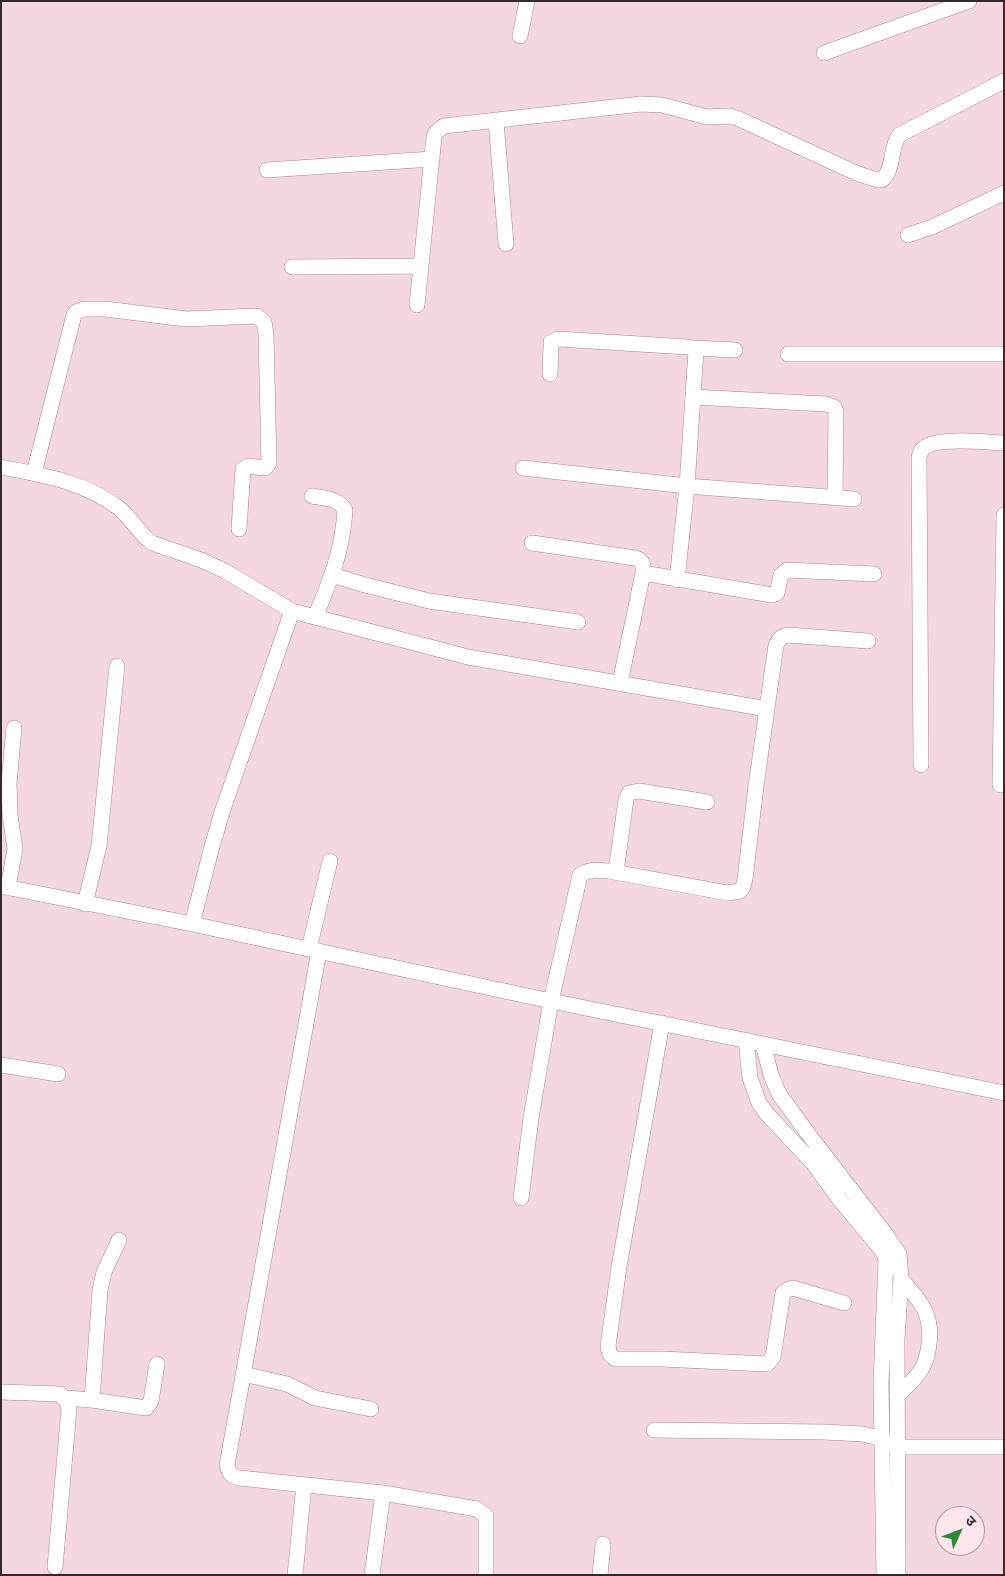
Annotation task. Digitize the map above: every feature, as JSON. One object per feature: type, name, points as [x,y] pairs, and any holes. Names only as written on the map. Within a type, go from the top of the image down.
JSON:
[{"type":"street","points":[[520,36],[526,1]]},
{"type":"street","points":[[824,53],[969,1]]},
{"type":"street","points":[[417,305],[434,138],[440,128],[444,126],[630,104],[662,105],[707,117],[729,116],[737,118],[856,173],[882,180],[888,172],[895,142],[899,135],[1004,81]]},
{"type":"street","points":[[496,121],[506,244]]},
{"type":"street","points":[[266,170],[432,159]]},
{"type":"street","points":[[908,235],[932,227],[1004,192]]},
{"type":"street","points":[[292,267],[421,266]]},
{"type":"street","points":[[34,473],[76,312],[84,309],[105,309],[186,319],[257,316],[264,322],[266,334],[269,464],[266,468],[248,466],[242,470],[239,529]]},
{"type":"street","points":[[550,374],[551,346],[552,342],[558,339],[735,350]]},
{"type":"street","points":[[676,580],[687,486],[696,355],[693,348]]},
{"type":"street","points":[[788,354],[1004,354]]},
{"type":"street","points":[[693,398],[813,403],[834,407],[836,411],[835,497]]},
{"type":"street","points":[[921,765],[919,457],[921,451],[926,446],[934,443],[949,441],[1004,443]]},
{"type":"street","points":[[1,467],[58,479],[101,496],[122,511],[152,543],[201,560],[225,571],[292,611],[468,657],[767,709]]},
{"type":"street","points":[[523,468],[687,486],[854,499]]},
{"type":"street","points":[[312,496],[336,501],[345,510],[340,549],[315,617]]},
{"type":"street","points":[[1000,785],[1004,515]]},
{"type":"street","points":[[532,543],[635,558],[643,562],[643,573],[620,682]]},
{"type":"street","points":[[643,573],[772,595],[777,593],[781,575],[787,570],[874,574]]},
{"type":"street","points":[[332,575],[429,601],[578,622]]},
{"type":"street","points":[[192,924],[222,812],[292,611]]},
{"type":"street","points":[[521,1198],[551,1001],[580,875],[592,870],[616,872],[728,893],[740,891],[745,879],[776,645],[782,636],[788,634],[868,641]]},
{"type":"street","points":[[85,904],[99,846],[117,666]]},
{"type":"street","points":[[14,728],[9,783],[10,815],[15,849],[4,887],[192,924],[551,1001],[1004,1093]]},
{"type":"street","points":[[616,872],[626,799],[629,794],[638,791],[707,802]]},
{"type":"street","points":[[330,861],[227,1466],[229,1472],[239,1478],[383,1493],[477,1509],[486,1516],[486,1575]]},
{"type":"street","points":[[662,1023],[618,1267],[608,1346],[609,1354],[617,1359],[767,1364],[773,1356],[785,1290],[793,1288],[844,1303]]},
{"type":"street","points":[[746,1040],[750,1078],[760,1103],[767,1114],[813,1163],[840,1200],[884,1253],[892,1256]]},
{"type":"street","points":[[763,1044],[771,1075],[780,1094],[809,1135],[884,1232],[900,1279],[897,1339],[898,1575]]},
{"type":"street","points":[[1,1065],[58,1074]]},
{"type":"street","points":[[92,1400],[100,1290],[104,1272],[119,1240]]},
{"type":"street","points":[[884,1575],[881,1383],[887,1267],[892,1256]]},
{"type":"street","points":[[897,1396],[924,1365],[930,1335],[926,1311],[919,1299],[900,1279]]},
{"type":"street","points":[[65,1398],[146,1408],[151,1401],[157,1364]]},
{"type":"street","points":[[243,1374],[286,1384],[315,1398],[372,1409]]},
{"type":"street","points":[[1,1392],[60,1394],[65,1398],[69,1409],[55,1567]]},
{"type":"street","points":[[654,1430],[824,1432],[863,1434],[897,1447],[1004,1447]]},
{"type":"street","points":[[295,1575],[304,1485]]},
{"type":"street","points":[[372,1575],[383,1493]]},
{"type":"street","points":[[600,1575],[603,1544]]}]
